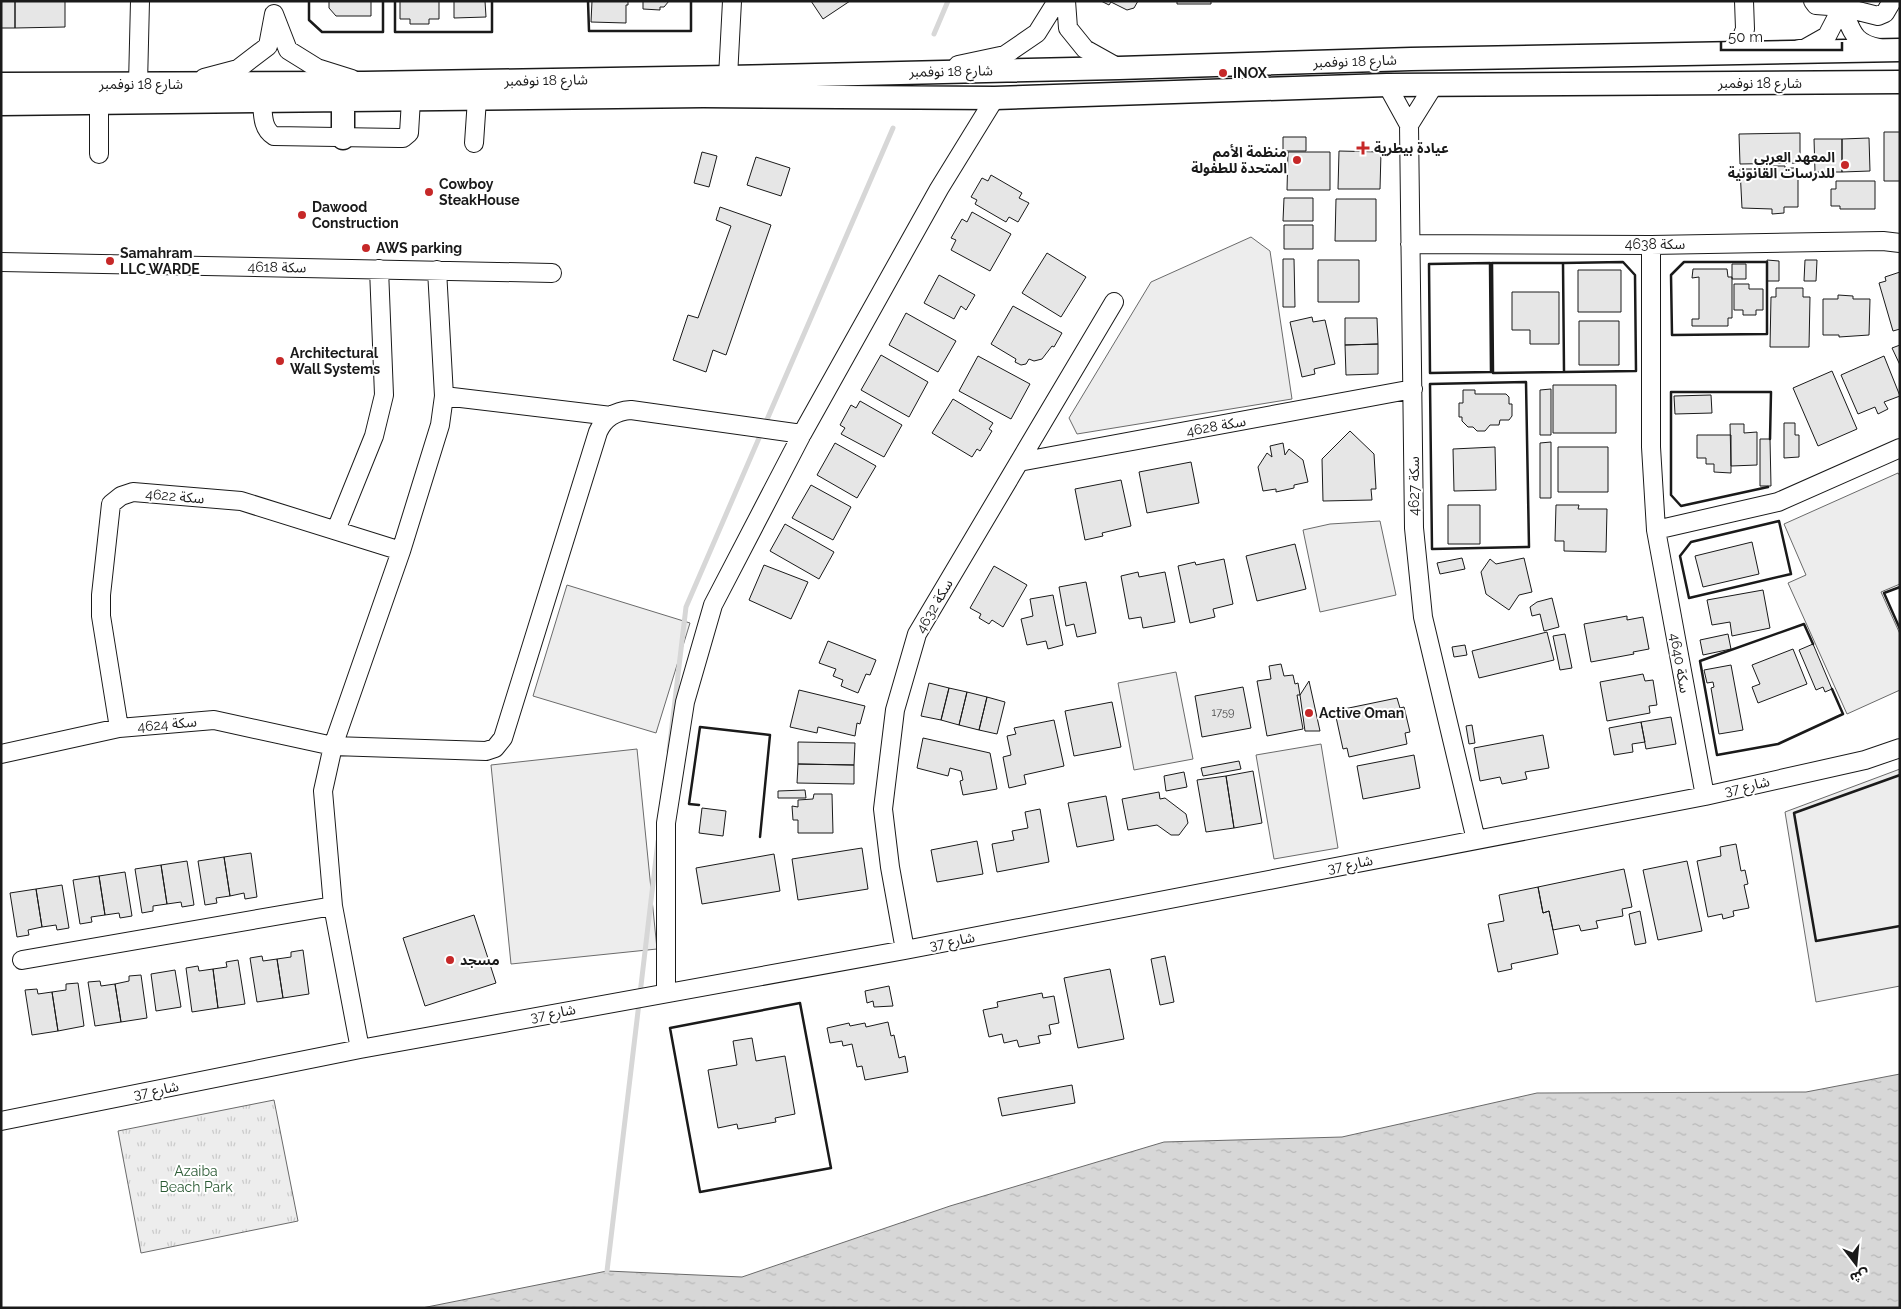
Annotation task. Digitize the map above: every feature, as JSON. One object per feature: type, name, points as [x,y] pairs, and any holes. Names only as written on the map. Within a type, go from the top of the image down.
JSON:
[{"type":"main road","name":"شارع 18 نوفمبر","points":[[1,84],[364,83],[728,77],[1411,59],[1895,50]]},
{"type":"main road","name":"شارع 18 نوفمبر","points":[[1,104],[703,96],[995,98],[1434,84],[1900,82]]},
{"type":"main road","points":[[343,101],[343,138]]},
{"type":"street","points":[[138,84],[140,1]]},
{"type":"street","points":[[728,77],[732,1]]},
{"type":"street","points":[[928,72],[1005,55],[1038,33],[1057,1]]},
{"type":"street","points":[[1066,1],[1068,28],[1085,49],[1118,68]]},
{"type":"street","points":[[1725,53],[1740,44],[1745,29],[1744,1]]},
{"type":"street","points":[[1812,1],[1816,5],[1842,4],[1878,16],[1886,13],[1892,1]]},
{"type":"street","points":[[1842,4],[1852,35],[1868,46],[1895,50]]},
{"type":"street","points":[[1765,52],[1804,48],[1827,36],[1842,4]]},
{"type":"street","points":[[275,8],[288,50],[317,68],[364,83]]},
{"type":"street","points":[[182,84],[238,69],[268,46],[275,8]]},
{"type":"street","points":[[1409,125],[1434,84]]},
{"type":"street","name":"سكة 4627","points":[[1387,85],[1409,125],[1414,528],[1423,617],[1476,840]]},
{"type":"street","points":[[666,993],[666,823],[685,702],[713,605],[802,434],[939,189],[995,98]]},
{"type":"street","points":[[474,143],[477,99]]},
{"type":"street","points":[[262,102],[265,126],[274,136],[400,138],[407,136],[410,130],[411,100]]},
{"type":"street","points":[[99,103],[99,154]]},
{"type":"street","name":"سكة 4638","points":[[1410,244],[1652,245],[1883,241],[1900,243]]},
{"type":"street","name":"سكة 4640","points":[[1652,245],[1651,447],[1656,530],[1705,796]]},
{"type":"street","name":"سكة 4618","points":[[1,262],[552,273]]},
{"type":"street","points":[[336,530],[374,436],[384,395],[379,269]]},
{"type":"street","points":[[360,1049],[333,906],[323,791],[333,746],[401,550],[440,425],[444,396],[437,270]]},
{"type":"street","name":"سكة 4632","points":[[905,950],[890,867],[883,809],[895,710],[917,634],[1114,302]]},
{"type":"street","name":"سكة 4628","points":[[1019,462],[1413,389]]},
{"type":"street","points":[[444,396],[611,416],[617,412],[631,410],[802,434]]},
{"type":"street","name":"سكة 4624","points":[[1,754],[120,728],[214,720],[333,746],[486,751],[496,748],[503,738],[598,432],[611,416]]},
{"type":"street","points":[[1656,530],[1778,502],[1900,448]]},
{"type":"street","name":"سكة 4622","points":[[120,728],[101,616],[101,596],[111,504],[121,496],[134,492],[241,501],[401,550]]},
{"type":"street","name":"شارع 37","points":[[1,1121],[360,1049],[905,950],[1705,796],[1865,760],[1900,748]]},
{"type":"street","points":[[22,960],[333,906]]},
{"type":"green space","points":[[1251,237],[1270,251],[1292,399],[1077,434],[1069,418],[1151,282]]},
{"type":"green space","points":[[1898,473],[1900,476],[1900,584],[1881,592],[1900,634],[1900,690],[1847,714],[1788,583],[1806,575],[1784,524]]},
{"type":"green space","points":[[1380,521],[1396,595],[1320,612],[1303,530],[1330,524]]},
{"type":"green space","points":[[567,585],[690,623],[656,733],[533,696]]},
{"type":"green space","points":[[1176,672],[1193,759],[1134,770],[1118,683]]},
{"type":"green space","points":[[1321,744],[1338,848],[1274,859],[1256,755]]},
{"type":"green space","points":[[637,749],[657,949],[511,964],[491,765]]},
{"type":"green space","points":[[1900,769],[1900,986],[1816,1002],[1785,812]]},
{"type":"green space","name":"Azaiba Beach Park","points":[[274,1100],[298,1221],[141,1253],[118,1131]]},
{"type":"water","points":[[1900,1074],[1900,1308],[422,1308],[607,1271],[742,1277],[950,1206],[1164,1142],[1342,1137],[1537,1093],[1806,1092]]},
{"type":"building","points":[[1,1],[15,1],[15,28],[1,28]]},
{"type":"building","points":[[15,1],[65,1],[65,27],[15,28]]},
{"type":"building","points":[[329,1],[371,1],[371,16],[336,16],[329,8]]},
{"type":"building","points":[[400,1],[439,1],[439,19],[429,19],[429,24],[410,24],[410,19],[400,19]]},
{"type":"building","points":[[454,1],[485,1],[486,17],[454,18]]},
{"type":"building","points":[[592,1],[628,1],[628,5],[626,5],[626,23],[591,22]]},
{"type":"building","points":[[643,1],[669,1],[664,7],[660,7],[660,10],[643,9]]},
{"type":"building","points":[[811,1],[850,1],[823,19]]},
{"type":"building","points":[[1101,1],[1138,1],[1134,8],[1127,10],[1111,2],[1109,5]]},
{"type":"building","points":[[1177,1],[1211,1],[1211,4],[1177,4]]},
{"type":"building","points":[[1884,132],[1900,132],[1900,181],[1884,181]]},
{"type":"building","points":[[1800,133],[1800,163],[1740,164],[1739,134]]},
{"type":"building","points":[[1283,137],[1306,137],[1306,151],[1283,151]]},
{"type":"building","points":[[1869,138],[1870,171],[1842,172],[1842,139]]},
{"type":"building","points":[[1814,139],[1842,139],[1842,172],[1815,172]]},
{"type":"building","points":[[1339,151],[1381,152],[1380,189],[1338,189]]},
{"type":"building","points":[[702,152],[717,156],[709,187],[694,183]]},
{"type":"building","points":[[1288,152],[1330,152],[1330,190],[1287,190]]},
{"type":"building","points":[[756,157],[790,168],[781,196],[747,185]]},
{"type":"building","points":[[1762,166],[1798,168],[1798,207],[1784,207],[1784,213],[1772,214],[1772,209],[1742,208],[1740,169],[1762,169]]},
{"type":"building","points":[[991,175],[1022,193],[1019,198],[1029,203],[1018,222],[1009,217],[1006,222],[975,204],[977,200],[971,197],[982,178],[988,181]]},
{"type":"building","points":[[1836,181],[1875,181],[1875,209],[1840,209],[1840,206],[1831,206],[1831,189],[1836,189]]},
{"type":"building","points":[[1284,198],[1313,198],[1313,221],[1283,221]]},
{"type":"building","points":[[1336,199],[1376,199],[1376,241],[1335,241]]},
{"type":"building","points":[[720,207],[771,225],[726,355],[713,350],[706,372],[673,360],[688,315],[698,318],[731,226],[716,220]]},
{"type":"building","points":[[972,212],[1011,234],[990,271],[951,250],[956,240],[951,238],[962,219],[967,222]]},
{"type":"building","points":[[1284,225],[1313,225],[1313,249],[1284,249]]},
{"type":"building","points":[[1047,253],[1086,277],[1061,317],[1022,293]]},
{"type":"building","points":[[1283,259],[1294,259],[1295,307],[1283,307]]},
{"type":"building","points":[[1318,260],[1359,260],[1359,302],[1318,302]]},
{"type":"building","points":[[1767,260],[1779,261],[1779,281],[1767,281]]},
{"type":"building","points":[[1805,260],[1817,260],[1816,281],[1804,281]]},
{"type":"building","points":[[1732,264],[1746,264],[1746,279],[1732,279]]},
{"type":"building","points":[[1693,269],[1727,269],[1728,277],[1732,277],[1732,318],[1728,318],[1728,326],[1692,326],[1692,319],[1699,319],[1699,277],[1692,278]]},
{"type":"building","points":[[1578,270],[1621,270],[1621,312],[1578,312]]},
{"type":"building","points":[[1900,272],[1900,329],[1893,331],[1879,283],[1886,281],[1885,277]]},
{"type":"building","points":[[939,275],[975,295],[966,310],[961,306],[954,319],[924,303]]},
{"type":"building","points":[[1734,284],[1749,284],[1749,289],[1763,289],[1763,310],[1756,310],[1756,315],[1743,315],[1743,310],[1734,310]]},
{"type":"building","points":[[1776,288],[1803,288],[1803,297],[1810,297],[1809,347],[1770,347],[1771,297],[1776,297]]},
{"type":"building","points":[[1512,292],[1559,292],[1559,344],[1530,344],[1530,330],[1512,330]]},
{"type":"building","points":[[1838,295],[1853,296],[1853,299],[1870,299],[1869,335],[1839,337],[1839,335],[1823,335],[1823,299],[1838,299]]},
{"type":"building","points":[[1013,306],[1062,333],[1054,347],[1052,346],[1042,359],[1034,361],[1029,359],[1026,364],[1021,365],[1015,362],[1016,359],[991,344]]},
{"type":"building","points":[[906,313],[956,341],[938,372],[889,345]]},
{"type":"building","points":[[1312,317],[1313,322],[1325,320],[1335,364],[1314,369],[1315,374],[1302,377],[1290,322]]},
{"type":"building","points":[[1345,318],[1377,318],[1378,344],[1345,345]]},
{"type":"building","points":[[1579,321],[1619,321],[1619,365],[1579,365]]},
{"type":"building","points":[[1378,344],[1378,374],[1346,375],[1345,345]]},
{"type":"building","points":[[1900,345],[1900,365],[1892,348]]},
{"type":"building","points":[[881,355],[928,382],[909,417],[861,390]]},
{"type":"building","points":[[978,356],[1030,384],[1011,419],[959,391]]},
{"type":"building","points":[[1884,356],[1900,396],[1884,402],[1888,409],[1878,414],[1875,407],[1858,414],[1841,375]]},
{"type":"building","points":[[1832,371],[1857,429],[1818,446],[1793,388]]},
{"type":"building","points":[[1553,385],[1616,385],[1616,433],[1553,433]]},
{"type":"building","points":[[1551,389],[1551,435],[1540,435],[1540,390]]},
{"type":"building","points":[[1463,390],[1475,390],[1475,394],[1506,394],[1509,397],[1509,404],[1512,404],[1512,416],[1509,420],[1500,420],[1499,425],[1490,425],[1485,431],[1477,431],[1473,427],[1468,427],[1462,421],[1462,417],[1459,417],[1459,403],[1463,403]]},
{"type":"building","points":[[1711,395],[1712,413],[1675,414],[1674,396]]},
{"type":"building","points":[[953,399],[993,423],[989,429],[992,431],[980,451],[977,449],[972,457],[932,433]]},
{"type":"building","points":[[860,401],[902,425],[884,457],[841,434],[845,428],[840,425],[851,405],[856,408]]},
{"type":"building","points":[[1784,423],[1795,423],[1795,435],[1799,435],[1799,457],[1784,458]]},
{"type":"building","points":[[1730,424],[1744,424],[1744,433],[1757,432],[1757,465],[1731,466]]},
{"type":"building","points":[[1350,431],[1374,454],[1376,489],[1371,489],[1372,500],[1323,501],[1322,459]]},
{"type":"building","points":[[1697,435],[1731,435],[1731,473],[1714,472],[1714,464],[1706,464],[1706,458],[1697,458]]},
{"type":"building","points":[[1760,439],[1770,439],[1771,486],[1760,486]]},
{"type":"building","points":[[1551,442],[1551,498],[1540,498],[1540,443]]},
{"type":"building","points":[[835,443],[876,466],[857,498],[817,475]]},
{"type":"building","points":[[1283,443],[1285,455],[1289,449],[1303,460],[1308,482],[1294,485],[1294,488],[1276,492],[1276,489],[1263,491],[1258,467],[1267,453],[1272,457],[1270,446]]},
{"type":"building","points":[[1495,447],[1496,490],[1454,491],[1453,449]]},
{"type":"building","points":[[1558,447],[1608,447],[1608,492],[1558,492]]},
{"type":"building","points":[[1191,462],[1199,503],[1147,513],[1139,472]]},
{"type":"building","points":[[1121,480],[1131,526],[1102,533],[1103,536],[1085,540],[1075,489]]},
{"type":"building","points":[[811,485],[851,507],[833,540],[792,518]]},
{"type":"building","points":[[1448,505],[1480,505],[1480,544],[1448,544]]},
{"type":"building","points":[[1556,505],[1579,505],[1578,509],[1607,509],[1606,552],[1564,551],[1564,541],[1555,541]]},
{"type":"building","points":[[785,524],[834,552],[819,579],[770,551]]},
{"type":"building","points":[[1752,542],[1759,574],[1703,587],[1695,556]]},
{"type":"building","points":[[1295,544],[1306,589],[1257,601],[1246,556]]},
{"type":"building","points":[[1462,558],[1465,569],[1440,574],[1437,563]]},
{"type":"building","points":[[1524,558],[1532,592],[1519,595],[1509,610],[1486,594],[1481,572],[1490,559],[1496,564]]},
{"type":"building","points":[[1224,559],[1233,604],[1213,609],[1215,617],[1190,623],[1178,566],[1195,562],[1196,565]]},
{"type":"building","points":[[764,565],[808,582],[791,619],[749,600]]},
{"type":"building","points":[[994,566],[1027,585],[1003,627],[992,620],[989,624],[979,618],[981,614],[970,608]]},
{"type":"building","points":[[1138,572],[1139,577],[1165,572],[1175,622],[1143,628],[1141,617],[1129,619],[1121,576]]},
{"type":"building","points":[[1086,582],[1096,633],[1077,637],[1074,624],[1066,626],[1059,587]]},
{"type":"building","points":[[1763,590],[1770,628],[1732,636],[1730,622],[1712,625],[1707,600]]},
{"type":"building","points":[[1053,595],[1063,645],[1048,649],[1046,641],[1027,645],[1021,619],[1033,616],[1030,599]]},
{"type":"building","points":[[1552,598],[1559,627],[1544,631],[1540,614],[1532,616],[1530,607],[1537,602]]},
{"type":"building","points":[[1627,616],[1627,620],[1643,617],[1649,649],[1633,652],[1634,654],[1591,662],[1584,624]]},
{"type":"building","points":[[1547,632],[1554,660],[1479,678],[1472,651]]},
{"type":"building","points":[[1565,634],[1572,668],[1560,670],[1553,636]]},
{"type":"building","points":[[1728,634],[1731,649],[1703,655],[1700,640]]},
{"type":"building","points":[[828,641],[876,660],[870,675],[866,674],[858,693],[841,686],[843,680],[833,676],[836,669],[819,663]]},
{"type":"building","points":[[1813,644],[1832,689],[1825,692],[1823,687],[1816,690],[1799,650]]},
{"type":"building","points":[[1465,645],[1467,655],[1454,657],[1452,647]]},
{"type":"building","points":[[1793,649],[1807,684],[1758,703],[1752,687],[1760,684],[1752,665]]},
{"type":"building","points":[[1281,664],[1284,676],[1293,675],[1295,684],[1298,683],[1300,695],[1297,695],[1303,729],[1267,736],[1257,681],[1271,679],[1269,666]]},
{"type":"building","points":[[1731,665],[1743,730],[1719,734],[1711,688],[1714,687],[1713,682],[1707,683],[1704,670]]},
{"type":"building","points":[[1643,674],[1645,681],[1653,680],[1657,705],[1649,706],[1650,713],[1607,721],[1600,682]]},
{"type":"building","name":"Active Oman","points":[[1309,681],[1320,731],[1305,731],[1300,695]]},
{"type":"building","points":[[929,683],[949,688],[941,720],[921,716]]},
{"type":"building","points":[[1243,687],[1251,728],[1202,737],[1195,696]]},
{"type":"building","points":[[949,688],[967,692],[959,725],[941,720]]},
{"type":"building","points":[[799,690],[865,706],[860,724],[857,723],[855,736],[818,727],[817,733],[790,727]]},
{"type":"building","points":[[967,692],[987,697],[979,730],[959,725]]},
{"type":"building","points":[[987,697],[1005,702],[997,734],[979,730]]},
{"type":"building","points":[[1397,698],[1400,708],[1404,707],[1410,732],[1405,733],[1407,744],[1349,757],[1347,748],[1343,749],[1336,717],[1339,710]]},
{"type":"building","points":[[1112,702],[1121,747],[1074,756],[1065,711]]},
{"type":"building","points":[[1671,717],[1676,744],[1646,749],[1641,722]]},
{"type":"building","points":[[1054,720],[1064,766],[1024,775],[1026,784],[1009,788],[1003,757],[1011,755],[1007,736],[1016,734],[1014,728]]},
{"type":"building","points":[[1641,722],[1645,742],[1632,744],[1633,752],[1614,755],[1609,728]]},
{"type":"building","points":[[1472,725],[1475,743],[1469,744],[1466,726]]},
{"type":"building","points":[[1543,735],[1549,768],[1525,772],[1527,779],[1502,784],[1500,777],[1480,781],[1474,748]]},
{"type":"building","points":[[923,738],[990,753],[997,789],[963,795],[960,781],[963,780],[961,771],[950,768],[948,776],[917,768]]},
{"type":"building","points":[[798,742],[855,743],[854,765],[798,764]]},
{"type":"building","points":[[1414,755],[1420,788],[1363,799],[1357,766]]},
{"type":"building","points":[[1239,761],[1241,769],[1203,776],[1201,768]]},
{"type":"building","points":[[798,764],[854,765],[854,784],[797,783]]},
{"type":"building","points":[[1253,771],[1262,823],[1234,828],[1226,776]]},
{"type":"building","points":[[1184,772],[1187,787],[1166,791],[1164,776]]},
{"type":"building","points":[[1226,776],[1234,828],[1206,832],[1197,780]]},
{"type":"building","points":[[805,790],[806,798],[778,798],[778,791]]},
{"type":"building","points":[[1159,792],[1160,799],[1165,798],[1186,814],[1188,823],[1179,835],[1171,835],[1157,825],[1128,830],[1122,799]]},
{"type":"building","points":[[814,794],[832,794],[833,833],[798,833],[798,820],[793,820],[792,806],[798,807],[798,800],[813,799]]},
{"type":"building","points":[[1106,796],[1114,840],[1077,847],[1068,803]]},
{"type":"building","points":[[702,808],[726,811],[723,836],[699,833]]},
{"type":"building","points":[[1040,809],[1049,862],[997,872],[992,844],[1014,840],[1012,831],[1028,828],[1025,812]]},
{"type":"building","points":[[977,841],[983,874],[937,882],[931,850]]},
{"type":"building","points":[[1736,844],[1741,871],[1745,870],[1748,884],[1744,885],[1749,908],[1733,911],[1734,916],[1723,919],[1722,914],[1708,917],[1697,861],[1721,856],[1720,847]]},
{"type":"building","points":[[862,848],[868,889],[798,900],[792,859]]},
{"type":"building","points":[[251,853],[257,897],[245,899],[244,893],[230,896],[224,857]]},
{"type":"building","points":[[774,854],[780,891],[702,904],[696,868]]},
{"type":"building","points":[[224,857],[230,896],[216,898],[217,903],[205,905],[198,861]]},
{"type":"building","points":[[187,861],[194,905],[182,907],[181,902],[167,904],[161,865]]},
{"type":"building","points":[[1687,861],[1702,931],[1658,940],[1643,870]]},
{"type":"building","points":[[161,865],[167,904],[153,906],[153,911],[142,913],[135,869]]},
{"type":"building","points":[[1624,869],[1632,907],[1622,909],[1623,916],[1596,921],[1598,928],[1581,931],[1579,925],[1553,930],[1549,911],[1543,913],[1538,887]]},
{"type":"building","points":[[125,872],[132,916],[120,918],[119,913],[105,915],[99,876]]},
{"type":"building","points":[[99,876],[105,915],[91,917],[92,922],[80,924],[73,880]]},
{"type":"building","points":[[62,885],[69,928],[57,930],[56,925],[42,927],[36,889]]},
{"type":"building","points":[[1538,887],[1543,913],[1549,911],[1558,954],[1511,964],[1512,969],[1498,972],[1488,924],[1504,921],[1499,895]]},
{"type":"building","points":[[36,889],[42,927],[28,930],[29,935],[17,937],[10,893]]},
{"type":"building","points":[[1640,911],[1646,943],[1635,945],[1629,914]]},
{"type":"building","name":"مسجد","points":[[474,915],[496,983],[425,1006],[403,938]]},
{"type":"building","points":[[303,950],[309,994],[283,998],[277,959],[291,957],[291,952]]},
{"type":"building","points":[[262,956],[263,961],[277,959],[283,998],[257,1002],[250,958]]},
{"type":"building","points":[[1165,956],[1174,1002],[1160,1005],[1151,959]]},
{"type":"building","points":[[238,960],[245,1004],[218,1008],[213,969],[227,967],[226,962]]},
{"type":"building","points":[[198,966],[199,971],[213,969],[218,1008],[192,1012],[186,968]]},
{"type":"building","points":[[1110,969],[1124,1039],[1078,1048],[1064,978]]},
{"type":"building","points":[[175,970],[181,1007],[156,1011],[151,974]]},
{"type":"building","points":[[141,975],[147,1018],[121,1022],[115,984],[129,981],[129,976]]},
{"type":"building","points":[[100,981],[101,986],[115,984],[121,1022],[95,1026],[88,982]]},
{"type":"building","points":[[78,983],[84,1026],[58,1031],[52,992],[66,990],[66,984]]},
{"type":"building","points":[[889,986],[893,1006],[874,1007],[873,1001],[867,1003],[865,991]]},
{"type":"building","points":[[37,989],[38,994],[52,992],[58,1031],[32,1035],[25,990]]},
{"type":"building","points":[[1042,993],[1043,998],[1054,996],[1059,1023],[1049,1025],[1051,1034],[1038,1036],[1040,1043],[1019,1047],[1017,1040],[1004,1043],[1002,1034],[989,1037],[983,1010],[998,1007],[997,1002]]},
{"type":"building","points":[[888,1022],[891,1036],[894,1035],[899,1058],[905,1056],[908,1072],[865,1080],[862,1066],[857,1067],[852,1044],[843,1046],[842,1041],[830,1043],[827,1028],[849,1023],[850,1026],[865,1023],[866,1027]]},
{"type":"building","points":[[752,1038],[756,1061],[785,1056],[795,1114],[775,1118],[776,1122],[738,1129],[737,1124],[718,1128],[708,1070],[737,1065],[733,1041]]},
{"type":"building","points":[[1072,1085],[1075,1103],[1002,1116],[998,1098]]},
{"type":"waterway","points":[[934,34],[948,1]]},
{"type":"waterway","points":[[669,751],[686,607],[893,128]]},
{"type":"waterway","points":[[640,994],[658,841]]},
{"type":"waterway","points":[[607,1271],[639,1003]]},
{"type":"wall","points":[[309,1],[309,20],[322,32],[383,32],[383,1]]},
{"type":"wall","points":[[395,1],[395,32],[492,32],[492,1]]},
{"type":"wall","points":[[588,1],[589,31],[691,31],[691,1]]},
{"type":"wall","points":[[1623,262],[1635,275],[1636,371],[1564,372],[1563,263],[1623,262]]},
{"type":"wall","points":[[1684,262],[1767,262],[1767,334],[1672,335],[1671,275],[1684,262]]},
{"type":"wall","points":[[1490,263],[1491,372],[1430,373],[1429,264],[1490,263]]},
{"type":"wall","points":[[1492,263],[1563,263],[1564,372],[1493,373],[1492,263]]},
{"type":"wall","points":[[1526,382],[1529,547],[1432,549],[1430,384],[1526,382]]},
{"type":"wall","points":[[1768,487],[1681,506],[1671,495],[1671,392],[1771,392],[1770,439]]},
{"type":"wall","points":[[1779,521],[1791,574],[1689,598],[1680,556],[1691,542],[1779,521]]},
{"type":"wall","points":[[1900,587],[1884,593],[1900,629]]},
{"type":"wall","points":[[1813,644],[1804,624],[1700,661],[1717,755],[1778,744],[1843,714],[1832,689]]},
{"type":"wall","points":[[699,805],[689,804],[700,727],[770,735],[760,837]]},
{"type":"wall","points":[[1900,775],[1794,813],[1816,941],[1900,926]]},
{"type":"wall","points":[[800,1003],[831,1168],[700,1192],[670,1028],[800,1003]]},
{"type":"place","name":"INOX","points":[[1223,73]]},
{"type":"place","name":"عيادة بيطرية","points":[[1363,148]]},
{"type":"place","name":"منظمة الأمم المتحدة للطفولة","points":[[1297,160]]},
{"type":"place","name":"المعهد العربي للدرسات القانونية","points":[[1845,165]]},
{"type":"place","name":"Cowboy SteakHouse","points":[[429,192]]},
{"type":"place","name":"Dawood Construction","points":[[302,215]]},
{"type":"place","name":"AWS parking","points":[[366,248]]},
{"type":"place","name":"Samahram LLC WARDE","points":[[110,261]]},
{"type":"place","name":"Architectural Wall Systems","points":[[280,361]]},
{"type":"place","name":"Active Oman","points":[[1309,713]]},
{"type":"place","name":"مسجد","points":[[450,960]]}]
